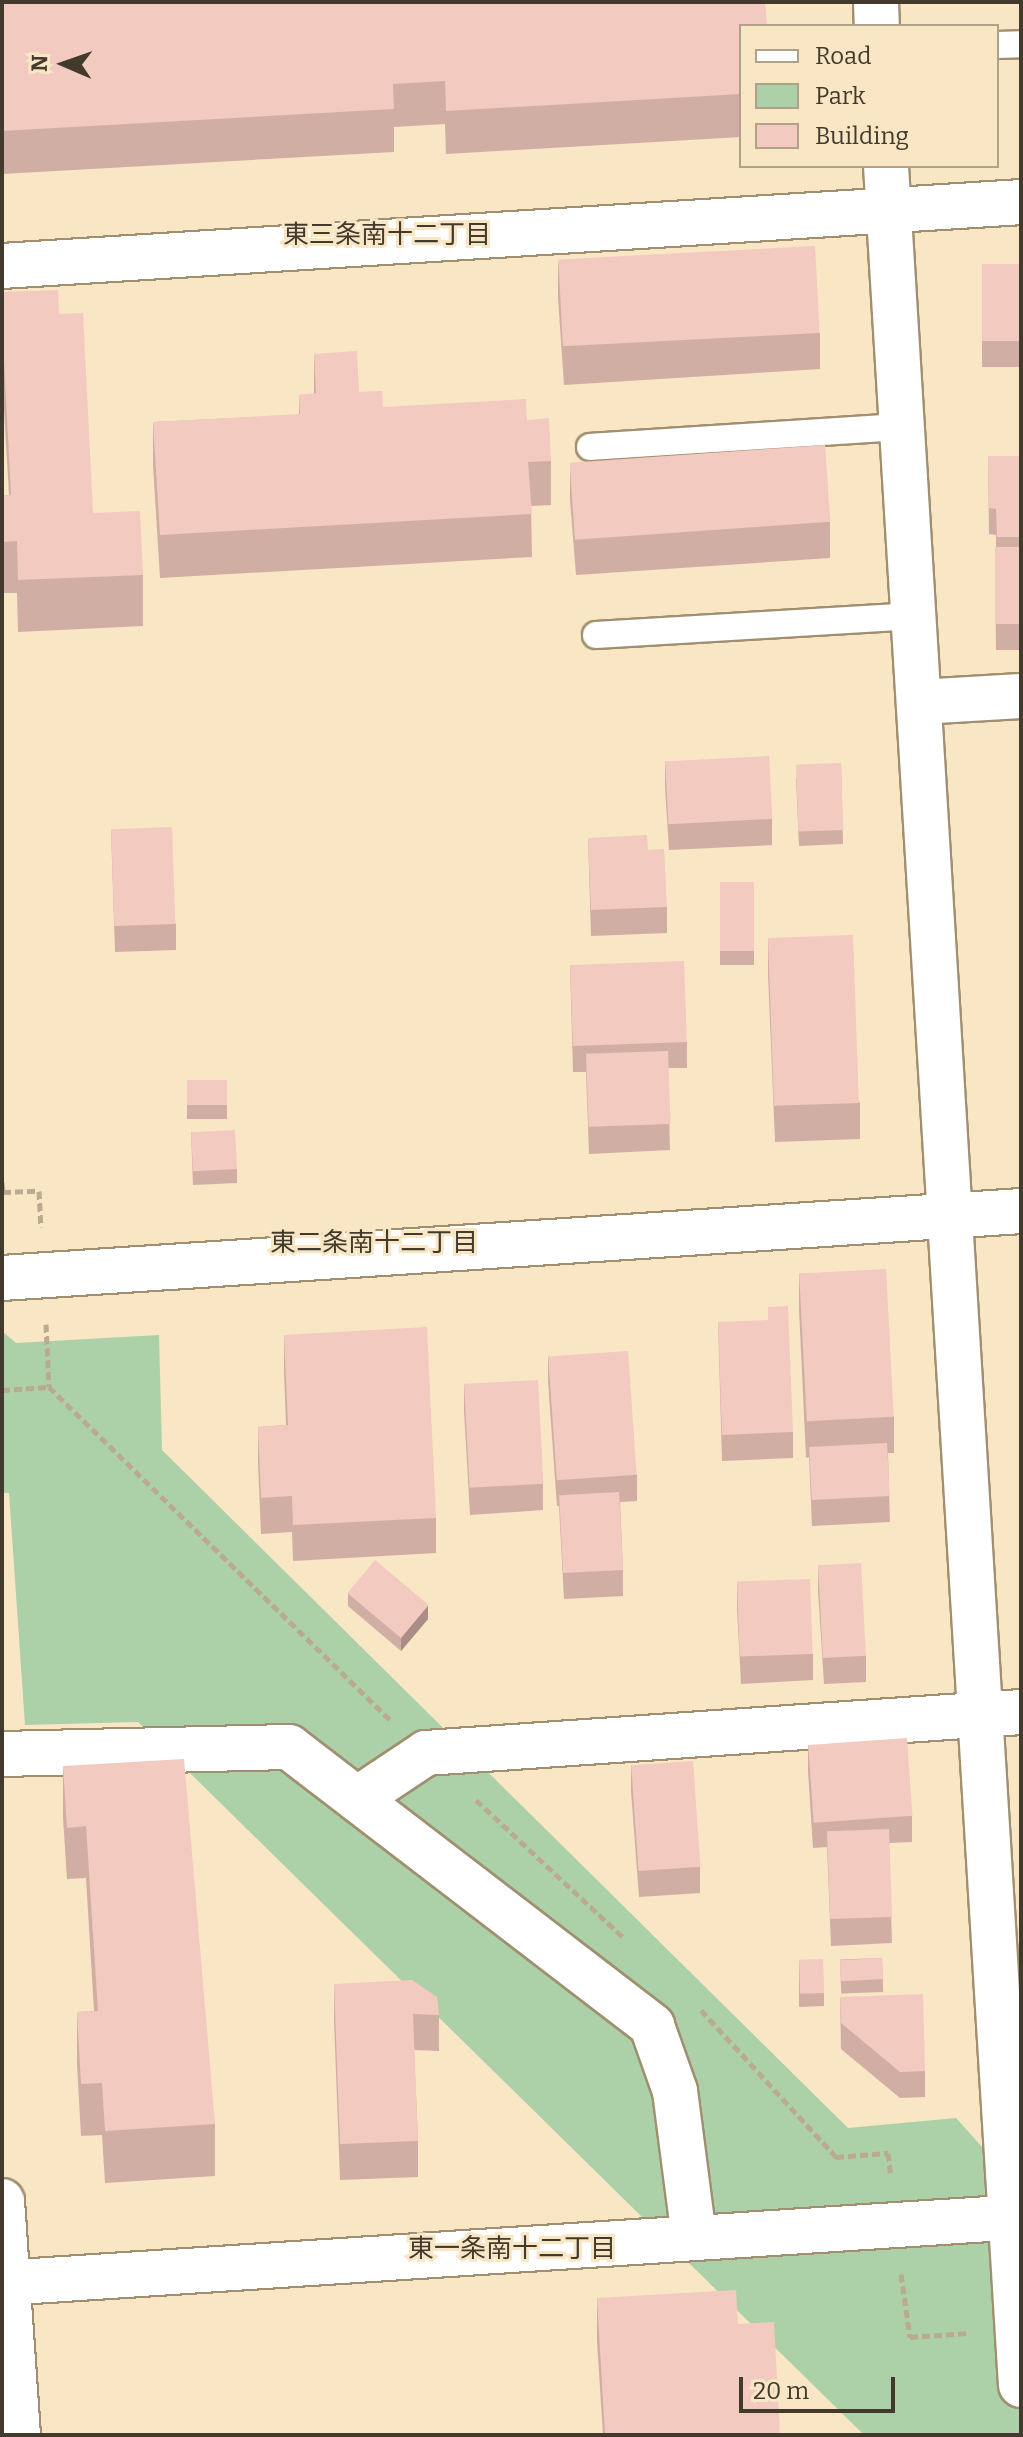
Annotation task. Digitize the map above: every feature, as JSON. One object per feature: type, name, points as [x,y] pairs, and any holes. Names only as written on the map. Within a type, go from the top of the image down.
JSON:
[{"type":"street","points":[[876,2],[877,24]]},
{"type":"street","points":[[886,168],[952,1216],[1002,1713],[1017,2218],[1017,2329],[1021,2385]]},
{"type":"street","points":[[2,266],[1021,202]]},
{"type":"street","points":[[919,702],[1021,696]]},
{"type":"street","points":[[2,1278],[1021,1211]]},
{"type":"street","points":[[357,1799],[426,1753],[1002,1713]]},
{"type":"street","points":[[2,1754],[289,1747],[652,2026],[675,2091],[694,2238]]},
{"type":"street","points":[[2,2201],[5,2282],[18,2435]]},
{"type":"street","points":[[5,2282],[1017,2218]]},
{"type":"lane","points":[[999,45],[1021,44]]},
{"type":"lane","points":[[590,447],[902,427]]},
{"type":"lane","points":[[596,635],[914,616]]},
{"type":"path","points":[[2,1390],[49,1387],[426,1753],[635,1949]]},
{"type":"path","points":[[693,2003],[836,2157],[888,2153],[910,2337],[1017,2329]]},
{"type":"green space","points":[[2,1331],[16,1343],[159,1335],[162,1450],[848,2128],[956,2118],[1021,2190],[1021,2435],[864,2435],[138,1722],[25,1725],[9,1493],[2,1493]]},
{"type":"building","points":[[2,2],[765,2],[767,24],[739,24],[739,94],[446,111],[445,81],[393,84],[394,109],[2,131]]},
{"type":"building","points":[[815,246],[820,333],[563,346],[558,259]]},
{"type":"building","points":[[982,264],[1021,264],[1021,341],[982,341]]},
{"type":"building","points":[[58,290],[59,314],[83,313],[93,513],[140,511],[143,575],[18,580],[17,541],[2,542],[2,496],[11,495],[2,292]]},
{"type":"building","points":[[357,351],[359,392],[382,391],[383,407],[526,399],[527,420],[549,418],[551,461],[528,462],[532,514],[160,535],[153,422],[300,414],[299,395],[316,393],[314,354]]},
{"type":"building","points":[[825,445],[830,522],[575,540],[570,463]]},
{"type":"building","points":[[988,456],[1021,456],[1021,537],[997,537],[996,509],[989,508]]},
{"type":"building","points":[[995,547],[1021,547],[1021,624],[995,624]]},
{"type":"building","points":[[769,756],[772,819],[668,824],[665,761]]},
{"type":"building","points":[[841,763],[843,830],[798,832],[796,765]]},
{"type":"building","points":[[172,827],[175,924],[114,926],[111,829]]},
{"type":"building","points":[[647,835],[648,850],[664,849],[667,907],[591,910],[588,838]]},
{"type":"building","points":[[720,882],[754,882],[754,951],[720,951]]},
{"type":"building","points":[[853,935],[859,1103],[774,1106],[768,938]]},
{"type":"building","points":[[684,961],[687,1042],[573,1046],[570,965]]},
{"type":"building","points":[[668,1051],[671,1124],[589,1127],[586,1054]]},
{"type":"building","points":[[187,1080],[227,1080],[227,1105],[187,1105]]},
{"type":"building","points":[[235,1130],[237,1169],[193,1171],[191,1132]]},
{"type":"building","points":[[886,1269],[894,1417],[807,1421],[799,1274]]},
{"type":"building","points":[[788,1306],[793,1432],[722,1435],[718,1322],[768,1320],[768,1307]]},
{"type":"building","points":[[427,1327],[436,1518],[293,1525],[292,1496],[261,1498],[258,1427],[288,1425],[284,1335]]},
{"type":"building","points":[[628,1351],[637,1475],[557,1480],[548,1357]]},
{"type":"building","points":[[538,1380],[543,1484],[470,1488],[464,1384]]},
{"type":"building","points":[[887,1443],[890,1496],[812,1500],[809,1447]]},
{"type":"building","points":[[619,1492],[623,1570],[563,1573],[559,1495]]},
{"type":"building","points":[[375,1560],[429,1605],[401,1638],[347,1593]]},
{"type":"building","points":[[861,1563],[866,1656],[823,1658],[818,1565]]},
{"type":"building","points":[[810,1579],[813,1654],[740,1657],[737,1582]]},
{"type":"building","points":[[907,1738],[912,1816],[814,1823],[808,1745]]},
{"type":"building","points":[[184,1759],[215,2124],[105,2131],[102,2083],[81,2084],[77,2012],[98,2011],[86,1826],[67,1828],[63,1766]]},
{"type":"building","points":[[693,1761],[700,1867],[639,1871],[631,1765]]},
{"type":"building","points":[[889,1829],[892,1917],[830,1919],[827,1831]]},
{"type":"building","points":[[882,1958],[883,1979],[841,1981],[840,1960]]},
{"type":"building","points":[[823,1959],[824,1993],[800,1994],[799,1960]]},
{"type":"building","points":[[412,1980],[437,1997],[439,2015],[413,2014],[418,2141],[340,2144],[334,1984]]},
{"type":"building","points":[[923,1994],[925,2071],[900,2072],[841,2023],[840,1997]]},
{"type":"building","points":[[736,2290],[738,2324],[774,2322],[780,2435],[605,2435],[597,2298]]},
{"type":"district","name":"東三条南十二丁目","points":[[387,235]]},
{"type":"district","name":"東二条南十二丁目","points":[[374,1243]]},
{"type":"district","name":"東一条南十二丁目","points":[[512,2249]]}]
